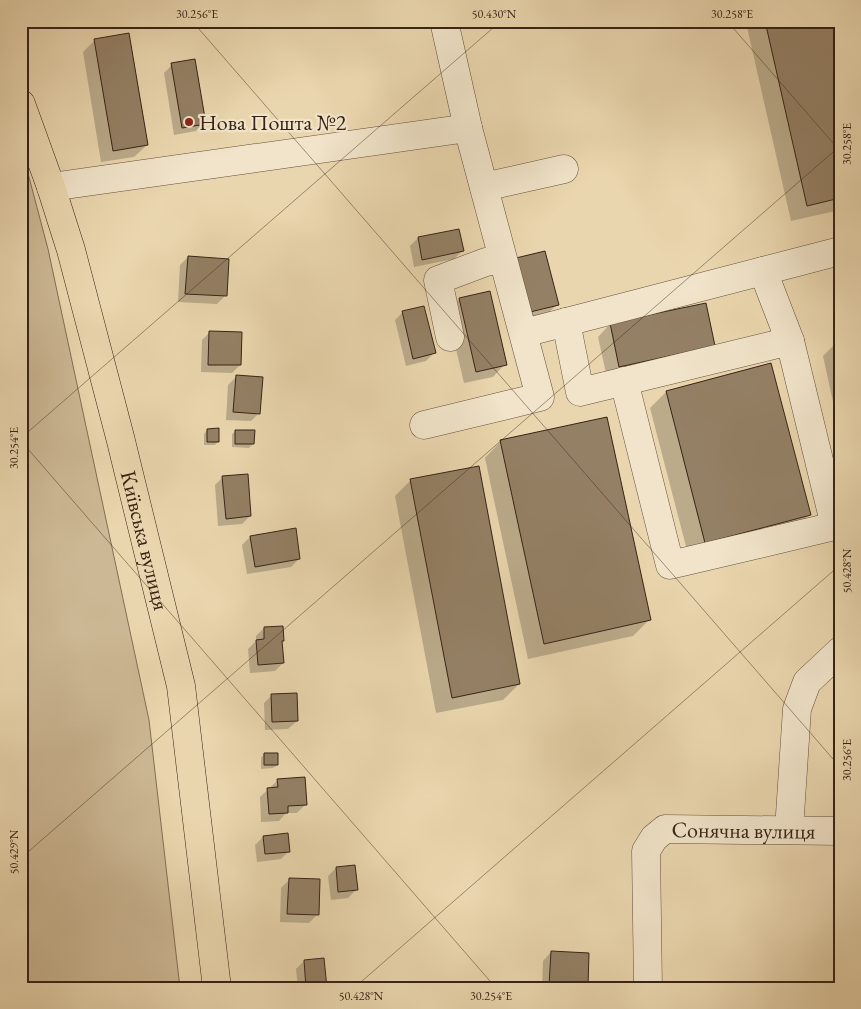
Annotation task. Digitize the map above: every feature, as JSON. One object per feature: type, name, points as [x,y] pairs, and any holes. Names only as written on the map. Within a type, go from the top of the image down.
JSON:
[{"type":"main road","name":"Київська вулиця","points":[[21,104],[71,250],[181,686],[217,988]]},
{"type":"street","points":[[424,425],[540,397],[468,128],[444,21]]},
{"type":"street","points":[[51,187],[468,128]]},
{"type":"street","points":[[484,187],[564,169]]},
{"type":"street","points":[[524,333],[840,251]]},
{"type":"street","points":[[450,337],[438,280],[486,262],[502,259]]},
{"type":"street","points":[[624,381],[670,565],[834,526],[790,341],[763,271]]},
{"type":"street","points":[[566,322],[580,392],[790,341]]},
{"type":"street","points":[[790,830],[797,709],[807,682],[840,651]]},
{"type":"street","name":"Сонячна вулиця","points":[[648,988],[646,851],[654,838],[665,829],[840,830]]},
{"type":"shaded area","points":[[21,147],[48,249],[149,720],[180,988],[21,988]]},
{"type":"building","points":[[765,21],[840,21],[840,198],[807,206]]},
{"type":"building","points":[[129,33],[148,145],[113,151],[94,39]]},
{"type":"building","points":[[195,59],[206,124],[182,128],[171,63]]},
{"type":"building","points":[[459,229],[464,251],[422,260],[418,237]]},
{"type":"building","points":[[545,251],[559,305],[530,312],[516,258]]},
{"type":"building","points":[[188,256],[229,259],[227,296],[185,294]]},
{"type":"building","points":[[490,291],[507,365],[476,372],[459,298]]},
{"type":"building","points":[[706,303],[715,346],[619,367],[610,323]]},
{"type":"building","points":[[424,306],[436,353],[413,359],[402,311]]},
{"type":"building","points":[[209,331],[242,332],[241,365],[208,365]]},
{"type":"building","points":[[771,363],[811,515],[705,543],[666,391]]},
{"type":"building","points":[[236,375],[263,377],[260,414],[233,412]]},
{"type":"building","points":[[607,417],[651,620],[544,644],[500,440]]},
{"type":"building","points":[[219,428],[219,442],[207,442],[207,429]]},
{"type":"building","points":[[235,430],[255,430],[254,444],[235,444]]},
{"type":"building","points":[[479,466],[520,684],[452,698],[410,479]]},
{"type":"building","points":[[248,474],[251,516],[226,519],[222,476]]},
{"type":"building","points":[[296,528],[300,559],[255,567],[250,536]]},
{"type":"building","points":[[283,626],[284,663],[258,665],[256,640],[264,639],[264,627]]},
{"type":"building","points":[[297,693],[298,721],[272,722],[271,694]]},
{"type":"building","points":[[264,753],[278,753],[278,765],[264,765]]},
{"type":"building","points":[[305,777],[307,805],[288,806],[288,813],[269,814],[267,788],[278,787],[277,779]]},
{"type":"building","points":[[288,833],[290,852],[265,854],[263,836]]},
{"type":"building","points":[[355,865],[358,890],[338,892],[336,867]]},
{"type":"building","points":[[289,878],[320,879],[319,915],[287,914]]},
{"type":"building","points":[[551,951],[589,953],[588,987],[549,986]]},
{"type":"building","points":[[324,958],[327,988],[306,988],[304,960]]},
{"type":"place","name":"Нова Пошта №2","points":[[189,122]]}]
